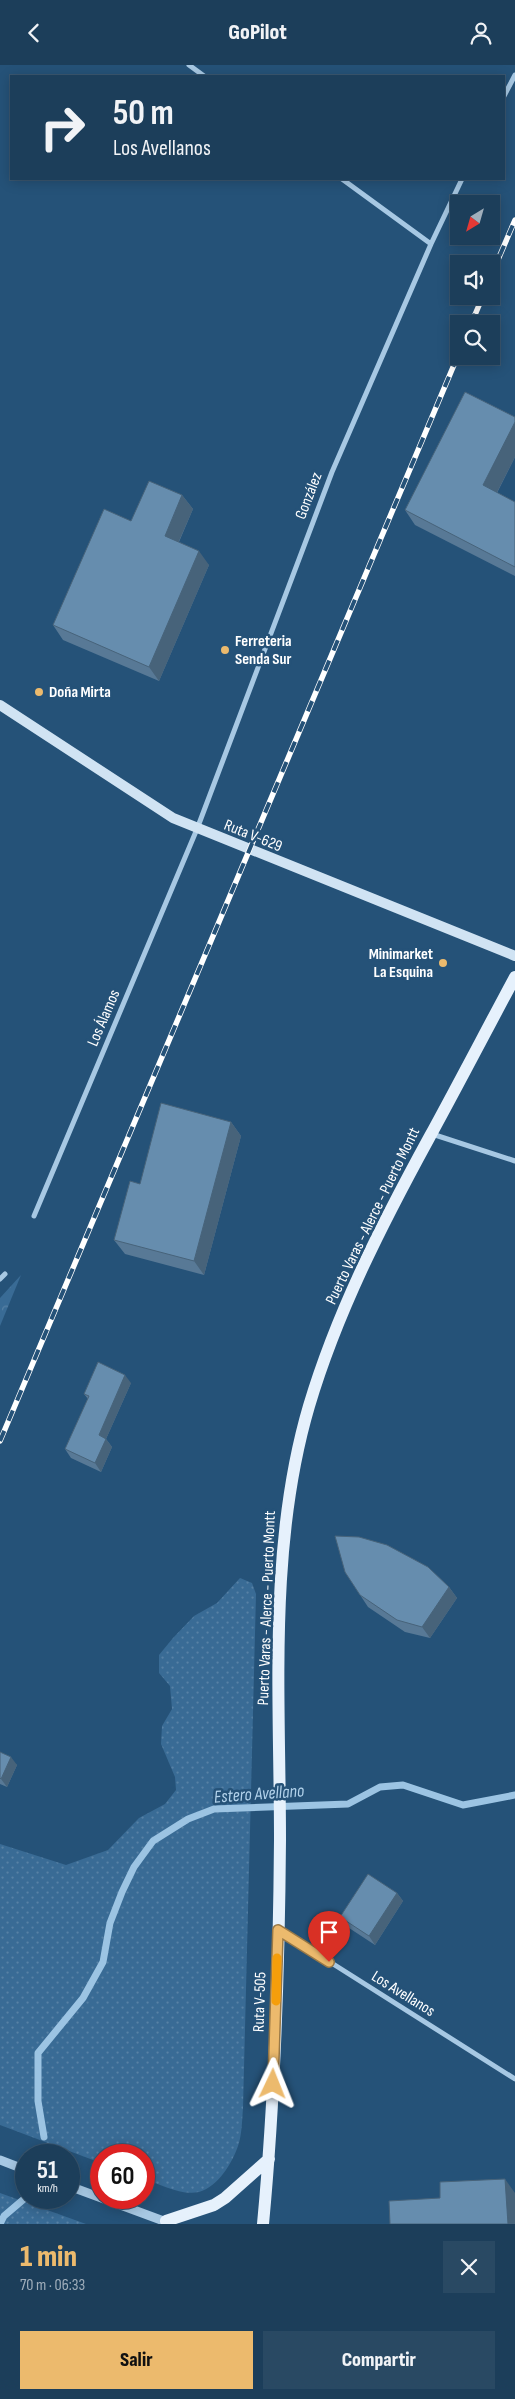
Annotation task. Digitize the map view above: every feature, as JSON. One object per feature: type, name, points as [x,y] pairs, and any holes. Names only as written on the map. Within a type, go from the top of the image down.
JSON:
[{"type":"main road","name":"Ruta V-629","points":[[0,705],[153,807],[197,829],[515,956]]},
{"type":"main road","name":"Puerto Varas - Alerce - Puerto Montt","points":[[280,1841],[280,1611],[286,1509],[309,1406],[344,1308],[388,1214],[515,977]]},
{"type":"main road","name":"Ruta V-505","points":[[262,2224],[269,2159],[280,1841]]},
{"type":"main road","points":[[169,2223],[225,2199],[269,2159]]},
{"type":"street","points":[[189,65],[203,75]]},
{"type":"street","points":[[505,94],[515,75]]},
{"type":"street","points":[[343,180],[430,244]]},
{"type":"street","name":"González","points":[[197,829],[332,472],[430,244],[462,180]]},
{"type":"street","name":"Los Álamos","points":[[34,1216],[197,829]]},
{"type":"street","points":[[431,1134],[515,1161]]},
{"type":"street","points":[[0,1279],[5,1273]]},
{"type":"street","name":"Los Avellanos","points":[[278,1930],[515,2079]]},
{"type":"street","points":[[0,2160],[15,2166]]},
{"type":"street","points":[[80,2189],[169,2223]]},
{"type":"green space","points":[[21,1275],[0,1326],[0,1298]]},
{"type":"green space","points":[[240,1578],[252,1583],[256,1594],[243,2108],[239,2142],[228,2167],[212,2185],[199,2192],[192,2193],[171,2189],[155,2183],[155,2144],[90,2144],[90,2159],[80,2155],[80,2144],[50,2144],[0,2125],[0,1844],[66,1865],[108,1850],[139,1818],[165,1804],[176,1790],[175,1777],[161,1744],[162,1726],[172,1709],[170,1686],[159,1673],[159,1655],[194,1616],[217,1603]]},
{"type":"green space","points":[[0,2193],[15,2198],[15,2209],[44,2209],[86,2224],[0,2224]]},
{"type":"building","points":[[465,392],[515,417],[515,422],[483,485],[515,502],[515,567],[405,510]]},
{"type":"building","points":[[149,481],[182,495],[165,536],[199,551],[149,667],[53,625],[104,509],[131,521]]},
{"type":"building","points":[[161,1103],[231,1122],[194,1261],[114,1240],[130,1181],[140,1184]]},
{"type":"building","points":[[98,1362],[125,1375],[99,1435],[106,1439],[95,1463],[65,1449],[89,1396],[84,1394]]},
{"type":"building","points":[[335,1536],[359,1537],[387,1545],[428,1567],[449,1587],[422,1627],[397,1620],[360,1595],[345,1572]]},
{"type":"building","points":[[0,1752],[11,1757],[1,1779],[0,1778]]},
{"type":"building","points":[[368,1874],[397,1893],[369,1936],[340,1917]]},
{"type":"building","points":[[505,2179],[508,2224],[390,2224],[389,2201],[440,2198],[440,2182]]},
{"type":"waterway","name":"Estero Avellano","points":[[44,2137],[38,2101],[38,2053],[83,1998],[103,1962],[110,1923],[122,1892],[134,1867],[153,1841],[188,1819],[214,1809],[348,1804],[380,1787],[403,1785],[463,1805],[515,1795]]},
{"type":"waterway","points":[[0,2224],[4,2216],[15,2207]]},
{"type":"railway","points":[[500,255],[515,220]]},
{"type":"railway","points":[[475,315],[479,305]]},
{"type":"railway","points":[[0,1441],[454,365]]},
{"type":"slow traffic","points":[[276,2001],[277,1958]]},
{"type":"place","name":"Ferreteria Senda Sur","points":[[225,650]]},
{"type":"place","name":"Doña Mirta","points":[[39,692]]},
{"type":"place","name":"Minimarket La Esquina","points":[[443,963]]},
{"type":"route","points":[[273,2084],[278,1930],[329,1962]]}]
